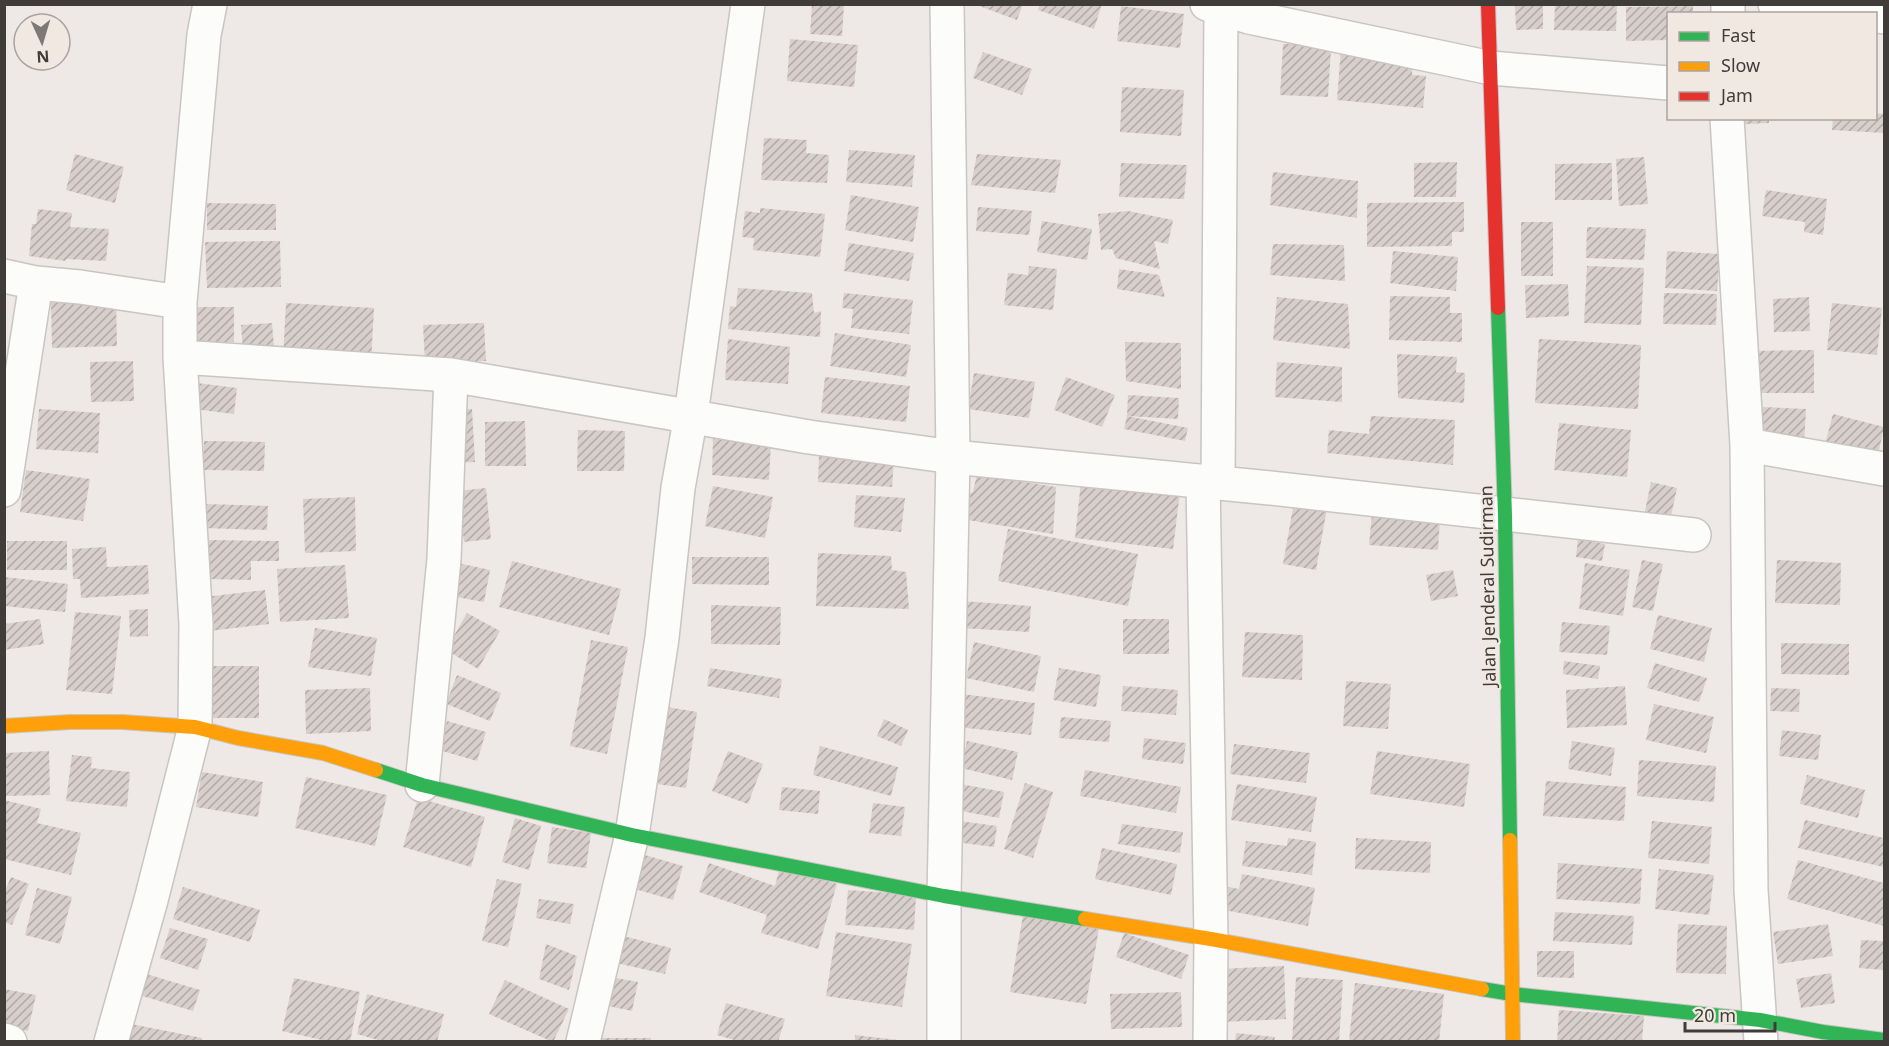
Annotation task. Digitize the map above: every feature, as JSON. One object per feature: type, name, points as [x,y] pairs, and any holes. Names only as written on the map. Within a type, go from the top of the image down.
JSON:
[{"type":"main road","name":"Jalan Jenderal Sudirman","points":[[1488,4],[1505,515],[1513,1041]]},
{"type":"main road","points":[[4,726],[122,722],[195,728],[323,753],[423,785],[632,835],[944,896],[1211,939],[1512,994],[1760,1031],[1823,1032],[1884,1040]]},
{"type":"street","points":[[111,1041],[151,900],[195,728],[196,624],[180,357],[180,302],[204,35],[210,4]]},
{"type":"street","points":[[583,1041],[632,835],[662,638],[678,489],[691,415],[747,4]]},
{"type":"street","points":[[944,1041],[944,896],[953,457],[947,4]]},
{"type":"street","points":[[1776,4],[1837,12]]},
{"type":"street","points":[[1210,1041],[1211,482],[1216,6],[1249,18],[1491,68],[1667,83]]},
{"type":"street","points":[[1727,120],[1747,445],[1751,890],[1760,1031]]},
{"type":"street","points":[[4,276],[36,283],[80,286],[180,302]]},
{"type":"street","points":[[4,490],[36,283]]},
{"type":"street","points":[[180,357],[451,375],[808,437],[953,457],[1211,482],[1694,535]]},
{"type":"street","points":[[423,785],[444,559],[451,375]]},
{"type":"street","points":[[1747,445],[1884,469]]},
{"type":"street","points":[[4,1040],[10,1041]]},
{"type":"building","points":[[812,4],[844,4],[842,36],[810,34]]},
{"type":"building","points":[[974,4],[1023,4],[1017,20]]},
{"type":"building","points":[[1040,4],[1102,4],[1094,29],[1038,10]]},
{"type":"building","points":[[1515,4],[1543,4],[1543,29],[1516,30]]},
{"type":"building","points":[[1555,4],[1617,4],[1616,31],[1554,30]]},
{"type":"building","points":[[1121,6],[1184,14],[1180,48],[1117,41]]},
{"type":"building","points":[[1693,6],[1693,12],[1667,12],[1667,40],[1626,41],[1626,7]]},
{"type":"building","points":[[1295,35],[1318,37],[1317,49],[1331,49],[1328,97],[1280,95],[1283,44],[1295,44]]},
{"type":"building","points":[[790,39],[858,45],[854,87],[787,81]]},
{"type":"building","points":[[1341,49],[1413,55],[1412,75],[1426,76],[1423,108],[1337,100]]},
{"type":"building","points":[[983,52],[1032,69],[1022,95],[973,78]]},
{"type":"building","points":[[1122,87],[1184,90],[1181,136],[1120,132]]},
{"type":"building","points":[[1877,113],[1884,114],[1884,133],[1832,130],[1833,120],[1877,120]]},
{"type":"building","points":[[1745,120],[1769,120],[1769,123],[1745,124]]},
{"type":"building","points":[[764,138],[807,140],[806,153],[829,155],[827,183],[761,180]]},
{"type":"building","points":[[849,150],[915,155],[912,187],[846,182]]},
{"type":"building","points":[[75,154],[124,167],[115,203],[66,190]]},
{"type":"building","points":[[977,154],[1061,160],[1055,193],[971,185]]},
{"type":"building","points":[[1644,157],[1648,204],[1619,206],[1616,159]]},
{"type":"building","points":[[1457,162],[1456,197],[1414,197],[1414,163]]},
{"type":"building","points":[[1121,163],[1187,165],[1184,199],[1119,197]]},
{"type":"building","points":[[1612,163],[1612,200],[1555,200],[1555,164]]},
{"type":"building","points":[[1273,172],[1358,181],[1357,218],[1270,205]]},
{"type":"building","points":[[1766,190],[1827,199],[1823,235],[1804,232],[1805,222],[1762,216]]},
{"type":"building","points":[[851,195],[919,207],[913,242],[845,230]]},
{"type":"building","points":[[1464,202],[1464,232],[1452,232],[1452,246],[1367,247],[1367,203]]},
{"type":"building","points":[[207,203],[276,204],[276,230],[207,230]]},
{"type":"building","points":[[978,207],[1032,211],[1029,235],[976,231]]},
{"type":"building","points":[[760,208],[825,214],[820,257],[753,250],[754,238],[742,237],[745,211],[760,213]]},
{"type":"building","points":[[38,209],[72,213],[70,227],[109,229],[106,261],[66,259],[66,261],[29,256],[32,224],[36,224]]},
{"type":"building","points":[[1128,211],[1173,220],[1168,244],[1154,241],[1160,269],[1116,258],[1112,249],[1101,250],[1098,214]]},
{"type":"building","points":[[1042,221],[1092,229],[1087,260],[1037,252]]},
{"type":"building","points":[[1521,222],[1553,222],[1553,276],[1521,276]]},
{"type":"building","points":[[1587,227],[1646,229],[1644,260],[1586,258]]},
{"type":"building","points":[[280,241],[281,287],[207,288],[205,242]]},
{"type":"building","points":[[849,243],[914,253],[909,281],[844,271]]},
{"type":"building","points":[[1273,244],[1344,245],[1345,281],[1270,275]]},
{"type":"building","points":[[1393,251],[1458,257],[1456,291],[1390,283]]},
{"type":"building","points":[[1667,251],[1720,254],[1717,291],[1665,288]]},
{"type":"building","points":[[1029,266],[1057,269],[1053,310],[1004,305],[1008,273],[1028,275]]},
{"type":"building","points":[[1587,266],[1644,268],[1641,325],[1584,323]]},
{"type":"building","points":[[1119,269],[1159,275],[1165,297],[1117,289]]},
{"type":"building","points":[[1568,284],[1569,316],[1526,318],[1525,285]]},
{"type":"building","points":[[738,288],[812,293],[814,313],[821,311],[820,337],[728,329],[730,306],[736,307]]},
{"type":"building","points":[[844,293],[913,300],[909,334],[851,328],[853,309],[842,308]]},
{"type":"building","points":[[1664,293],[1717,294],[1716,325],[1663,324]]},
{"type":"building","points":[[1390,296],[1450,297],[1450,313],[1462,313],[1462,342],[1389,340]]},
{"type":"building","points":[[1277,297],[1348,304],[1350,349],[1273,340]]},
{"type":"building","points":[[1809,297],[1810,331],[1774,332],[1773,299]]},
{"type":"building","points":[[116,301],[117,346],[52,348],[51,303]]},
{"type":"building","points":[[286,303],[374,308],[371,363],[283,358]]},
{"type":"building","points":[[1832,303],[1882,308],[1877,355],[1827,350]]},
{"type":"building","points":[[186,307],[234,307],[234,342],[186,342]]},
{"type":"building","points":[[272,323],[274,347],[243,350],[241,325]]},
{"type":"building","points":[[484,323],[486,361],[425,363],[423,325]]},
{"type":"building","points":[[835,333],[911,345],[906,377],[830,366]]},
{"type":"building","points":[[728,339],[790,347],[788,384],[725,380]]},
{"type":"building","points":[[1539,339],[1641,345],[1638,409],[1535,403]]},
{"type":"building","points":[[1125,342],[1181,343],[1181,389],[1126,381]]},
{"type":"building","points":[[1814,350],[1814,393],[1754,393],[1753,351]]},
{"type":"building","points":[[1397,354],[1457,357],[1456,372],[1465,373],[1464,403],[1398,398]]},
{"type":"building","points":[[133,361],[134,401],[91,402],[90,362]]},
{"type":"building","points":[[1277,362],[1342,367],[1342,402],[1275,397]]},
{"type":"building","points":[[974,373],[1035,382],[1029,418],[968,409]]},
{"type":"building","points":[[825,377],[910,386],[906,422],[821,413]]},
{"type":"building","points":[[1066,377],[1115,395],[1102,427],[1054,410]]},
{"type":"building","points":[[189,382],[237,388],[234,414],[185,408]]},
{"type":"building","points":[[1128,395],[1179,398],[1178,419],[1127,416]]},
{"type":"building","points":[[1763,407],[1806,409],[1804,443],[1760,441]]},
{"type":"building","points":[[39,409],[100,413],[98,453],[36,449]]},
{"type":"building","points":[[472,409],[475,462],[454,463],[451,410]]},
{"type":"building","points":[[1833,414],[1884,427],[1876,465],[1823,452]]},
{"type":"building","points":[[1127,416],[1188,428],[1185,441],[1124,429]]},
{"type":"building","points":[[1371,416],[1455,420],[1453,465],[1327,453],[1329,430],[1369,434]]},
{"type":"building","points":[[525,421],[526,466],[485,466],[485,422]]},
{"type":"building","points":[[1559,423],[1631,430],[1627,477],[1554,470]]},
{"type":"building","points":[[578,430],[625,431],[624,471],[577,471]]},
{"type":"building","points":[[713,436],[771,441],[769,480],[712,475]]},
{"type":"building","points":[[204,441],[265,442],[264,471],[203,470]]},
{"type":"building","points":[[819,455],[894,460],[892,487],[818,482]]},
{"type":"building","points":[[26,470],[90,479],[83,521],[20,512]]},
{"type":"building","points":[[977,474],[1056,487],[1053,534],[962,519],[967,495],[973,492]]},
{"type":"building","points":[[1081,481],[1180,492],[1173,549],[1075,538]]},
{"type":"building","points":[[1651,482],[1677,488],[1670,521],[1644,516]]},
{"type":"building","points":[[713,486],[773,497],[765,538],[705,526]]},
{"type":"building","points":[[486,488],[491,539],[464,542],[458,491]]},
{"type":"building","points":[[856,495],[905,498],[901,532],[854,527]]},
{"type":"building","points":[[355,497],[356,551],[305,553],[303,499]]},
{"type":"building","points":[[1294,502],[1327,508],[1316,570],[1283,564]]},
{"type":"building","points":[[205,504],[268,506],[267,530],[204,528]]},
{"type":"building","points":[[1372,513],[1440,518],[1438,550],[1369,545]]},
{"type":"building","points":[[1008,529],[1138,554],[1128,606],[998,581]]},
{"type":"building","points":[[1578,539],[1605,544],[1602,561],[1576,557]]},
{"type":"building","points":[[209,540],[279,541],[279,561],[251,561],[251,580],[208,579]]},
{"type":"building","points":[[7,541],[67,541],[67,570],[7,570]]},
{"type":"building","points":[[106,547],[107,567],[148,565],[149,594],[81,598],[80,579],[73,579],[72,549]]},
{"type":"building","points":[[818,553],[891,556],[892,570],[906,572],[909,609],[816,606]]},
{"type":"building","points":[[692,557],[769,557],[769,585],[692,584]]},
{"type":"building","points":[[1642,560],[1663,564],[1653,611],[1632,607]]},
{"type":"building","points":[[1777,560],[1841,563],[1840,605],[1775,603]]},
{"type":"building","points":[[512,561],[621,589],[609,635],[499,607]]},
{"type":"building","points":[[458,563],[490,570],[484,602],[451,596]]},
{"type":"building","points":[[1585,563],[1630,570],[1623,616],[1579,609]]},
{"type":"building","points":[[345,565],[349,618],[280,622],[277,569]]},
{"type":"building","points":[[1453,570],[1458,596],[1431,601],[1426,575]]},
{"type":"building","points":[[4,577],[68,584],[65,612],[4,606]]},
{"type":"building","points":[[265,590],[269,624],[209,631],[205,597]]},
{"type":"building","points":[[961,601],[1031,606],[1029,632],[959,628]]},
{"type":"building","points":[[711,605],[781,607],[780,645],[711,644]]},
{"type":"building","points":[[148,609],[148,636],[130,637],[129,610]]},
{"type":"building","points":[[75,612],[121,616],[112,694],[66,690]]},
{"type":"building","points":[[467,613],[500,631],[478,669],[446,650]]},
{"type":"building","points":[[1658,615],[1712,628],[1704,662],[1650,649]]},
{"type":"building","points":[[40,619],[44,644],[4,650],[4,624]]},
{"type":"building","points":[[1123,619],[1169,619],[1169,654],[1123,654]]},
{"type":"building","points":[[1562,622],[1610,626],[1607,655],[1559,652]]},
{"type":"building","points":[[315,628],[377,638],[371,676],[308,667]]},
{"type":"building","points":[[1245,632],[1303,635],[1302,680],[1242,677]]},
{"type":"building","points":[[591,640],[628,647],[607,754],[570,746]]},
{"type":"building","points":[[974,642],[1041,656],[1034,692],[966,678]]},
{"type":"building","points":[[1781,643],[1849,644],[1849,675],[1781,674]]},
{"type":"building","points":[[1564,661],[1600,666],[1598,679],[1563,674]]},
{"type":"building","points":[[1655,663],[1707,678],[1699,702],[1647,688]]},
{"type":"building","points":[[210,666],[259,666],[259,718],[210,718]]},
{"type":"building","points":[[710,668],[782,679],[779,698],[707,686]]},
{"type":"building","points":[[1059,668],[1101,675],[1096,707],[1053,700]]},
{"type":"building","points":[[457,675],[501,693],[490,721],[446,704]]},
{"type":"building","points":[[1346,681],[1391,684],[1388,729],[1343,726]]},
{"type":"building","points":[[1123,686],[1178,690],[1176,715],[1121,711]]},
{"type":"building","points":[[1625,686],[1627,725],[1567,728],[1566,690]]},
{"type":"building","points":[[370,688],[371,731],[306,734],[305,690]]},
{"type":"building","points":[[1771,688],[1800,689],[1799,712],[1770,711]]},
{"type":"building","points":[[962,694],[1035,703],[1031,735],[958,727]]},
{"type":"building","points":[[1654,704],[1714,717],[1706,753],[1646,740]]},
{"type":"building","points":[[661,706],[697,712],[686,788],[649,783]]},
{"type":"building","points":[[1061,717],[1111,721],[1109,742],[1059,738]]},
{"type":"building","points":[[884,719],[908,730],[901,746],[877,736]]},
{"type":"building","points":[[447,721],[486,732],[477,761],[439,750]]},
{"type":"building","points":[[1782,730],[1821,735],[1818,760],[1779,756]]},
{"type":"building","points":[[1144,738],[1186,743],[1183,764],[1142,759]]},
{"type":"building","points":[[967,741],[1018,752],[1012,780],[961,768]]},
{"type":"building","points":[[1572,741],[1615,748],[1611,776],[1568,769]]},
{"type":"building","points":[[1234,744],[1310,753],[1306,783],[1230,774]]},
{"type":"building","points":[[820,746],[898,767],[891,796],[813,775]]},
{"type":"building","points":[[49,751],[50,795],[4,796],[4,753]]},
{"type":"building","points":[[728,751],[763,764],[748,804],[712,791]]},
{"type":"building","points":[[1377,751],[1470,764],[1464,807],[1370,794]]},
{"type":"building","points":[[72,755],[92,757],[91,768],[130,772],[127,807],[66,801]]},
{"type":"building","points":[[1639,760],[1716,766],[1714,802],[1637,796]]},
{"type":"building","points":[[1085,770],[1181,787],[1176,813],[1080,796]]},
{"type":"building","points":[[202,772],[263,782],[258,817],[196,807]]},
{"type":"building","points":[[1807,775],[1865,790],[1858,818],[1800,804]]},
{"type":"building","points":[[306,777],[387,795],[375,846],[295,828]]},
{"type":"building","points":[[1546,781],[1626,787],[1624,821],[1543,816]]},
{"type":"building","points":[[955,783],[1004,792],[999,818],[950,809]]},
{"type":"building","points":[[1025,783],[1053,792],[1033,858],[1004,849]]},
{"type":"building","points":[[1237,784],[1317,797],[1311,832],[1231,820]]},
{"type":"building","points":[[782,787],[820,791],[818,814],[779,810]]},
{"type":"building","points":[[418,798],[485,817],[471,867],[403,847]]},
{"type":"building","points":[[4,800],[41,809],[37,823],[81,833],[71,875],[4,859]]},
{"type":"building","points":[[873,803],[905,807],[901,836],[869,833]]},
{"type":"building","points":[[515,818],[541,826],[529,870],[502,862]]},
{"type":"building","points":[[1805,820],[1884,838],[1884,867],[1798,848]]},
{"type":"building","points":[[959,821],[997,826],[994,847],[956,842]]},
{"type":"building","points":[[1652,821],[1712,827],[1709,864],[1648,858]]},
{"type":"building","points":[[1122,824],[1183,832],[1180,853],[1118,844]]},
{"type":"building","points":[[552,827],[591,833],[586,868],[547,863]]},
{"type":"building","points":[[1288,838],[1316,842],[1312,875],[1242,866],[1246,841],[1287,846]]},
{"type":"building","points":[[1356,838],[1431,842],[1430,873],[1355,869]]},
{"type":"building","points":[[1102,848],[1177,864],[1171,895],[1095,879]]},
{"type":"building","points":[[638,853],[683,866],[673,900],[628,887]]},
{"type":"building","points":[[1798,860],[1884,883],[1884,926],[1787,899]]},
{"type":"building","points":[[709,863],[775,886],[780,867],[837,884],[818,949],[761,933],[767,915],[699,892]]},
{"type":"building","points":[[1558,863],[1642,869],[1640,904],[1556,899]]},
{"type":"building","points":[[1659,869],[1714,875],[1709,915],[1655,909]]},
{"type":"building","points":[[1242,874],[1315,888],[1308,926],[1219,909],[1224,886],[1239,889]]},
{"type":"building","points":[[11,877],[29,884],[12,925],[4,922],[4,893]]},
{"type":"building","points":[[497,879],[522,884],[508,947],[482,941]]},
{"type":"building","points":[[183,887],[260,910],[250,942],[173,919]]},
{"type":"building","points":[[37,888],[72,897],[60,944],[25,935]]},
{"type":"building","points":[[848,890],[916,895],[914,930],[845,925]]},
{"type":"building","points":[[539,899],[574,904],[570,924],[536,918]]},
{"type":"building","points":[[1555,912],[1634,916],[1632,945],[1553,941]]},
{"type":"building","points":[[1023,915],[1099,928],[1086,1004],[1010,992]]},
{"type":"building","points":[[1678,924],[1727,926],[1726,974],[1676,973]]},
{"type":"building","points":[[1828,924],[1833,956],[1778,964],[1773,932]]},
{"type":"building","points":[[170,928],[208,939],[198,970],[160,958]]},
{"type":"building","points":[[836,932],[912,944],[902,1007],[826,996]]},
{"type":"building","points":[[1124,933],[1189,955],[1181,979],[1116,957]]},
{"type":"building","points":[[619,935],[671,948],[665,974],[612,962]]},
{"type":"building","points":[[1861,940],[1884,941],[1884,970],[1859,968]]},
{"type":"building","points":[[546,944],[577,956],[569,990],[539,979]]},
{"type":"building","points":[[1537,951],[1574,951],[1574,978],[1537,977]]},
{"type":"building","points":[[1284,966],[1286,1019],[1222,1022],[1219,969]]},
{"type":"building","points":[[1831,973],[1835,1003],[1801,1008],[1796,979]]},
{"type":"building","points":[[146,974],[200,990],[193,1011],[139,995]]},
{"type":"building","points":[[605,976],[638,982],[632,1011],[599,1004]]},
{"type":"building","points":[[1296,977],[1343,980],[1339,1042],[1292,1042]]},
{"type":"building","points":[[294,978],[360,992],[350,1042],[331,1042],[282,1031]]},
{"type":"building","points":[[505,980],[569,1009],[553,1042],[489,1014]]},
{"type":"building","points":[[1355,983],[1444,994],[1439,1042],[1349,1041]]},
{"type":"building","points":[[4,989],[36,995],[28,1031],[4,1026]]},
{"type":"building","points":[[1181,992],[1182,1027],[1111,1029],[1110,994]]},
{"type":"building","points":[[367,994],[444,1014],[437,1042],[385,1042],[357,1034]]},
{"type":"building","points":[[726,1003],[785,1019],[778,1042],[741,1042],[717,1035]]},
{"type":"building","points":[[1559,1010],[1644,1016],[1642,1042],[1557,1042]]},
{"type":"building","points":[[126,1023],[202,1038],[202,1042],[122,1042]]},
{"type":"building","points":[[1236,1033],[1275,1037],[1274,1042],[1235,1042]]},
{"type":"building","points":[[855,1035],[898,1040],[898,1042],[855,1042]]},
{"type":"building","points":[[601,1038],[651,1038],[651,1042],[601,1042]]},
{"type":"traffic: fast","points":[[1498,308],[1505,515],[1510,840]]},
{"type":"traffic: fast","points":[[376,770],[422,785],[632,835],[944,896],[1085,919]]},
{"type":"traffic: fast","points":[[1482,989],[1760,1020],[1823,1032],[1884,1040]]},
{"type":"traffic: slow","points":[[4,726],[122,722],[195,727],[238,738],[323,753],[376,770]]},
{"type":"traffic: slow","points":[[1510,840],[1513,1042]]},
{"type":"traffic: slow","points":[[1085,919],[1211,939],[1482,989]]},
{"type":"traffic: jam","points":[[1488,4],[1498,308]]}]
